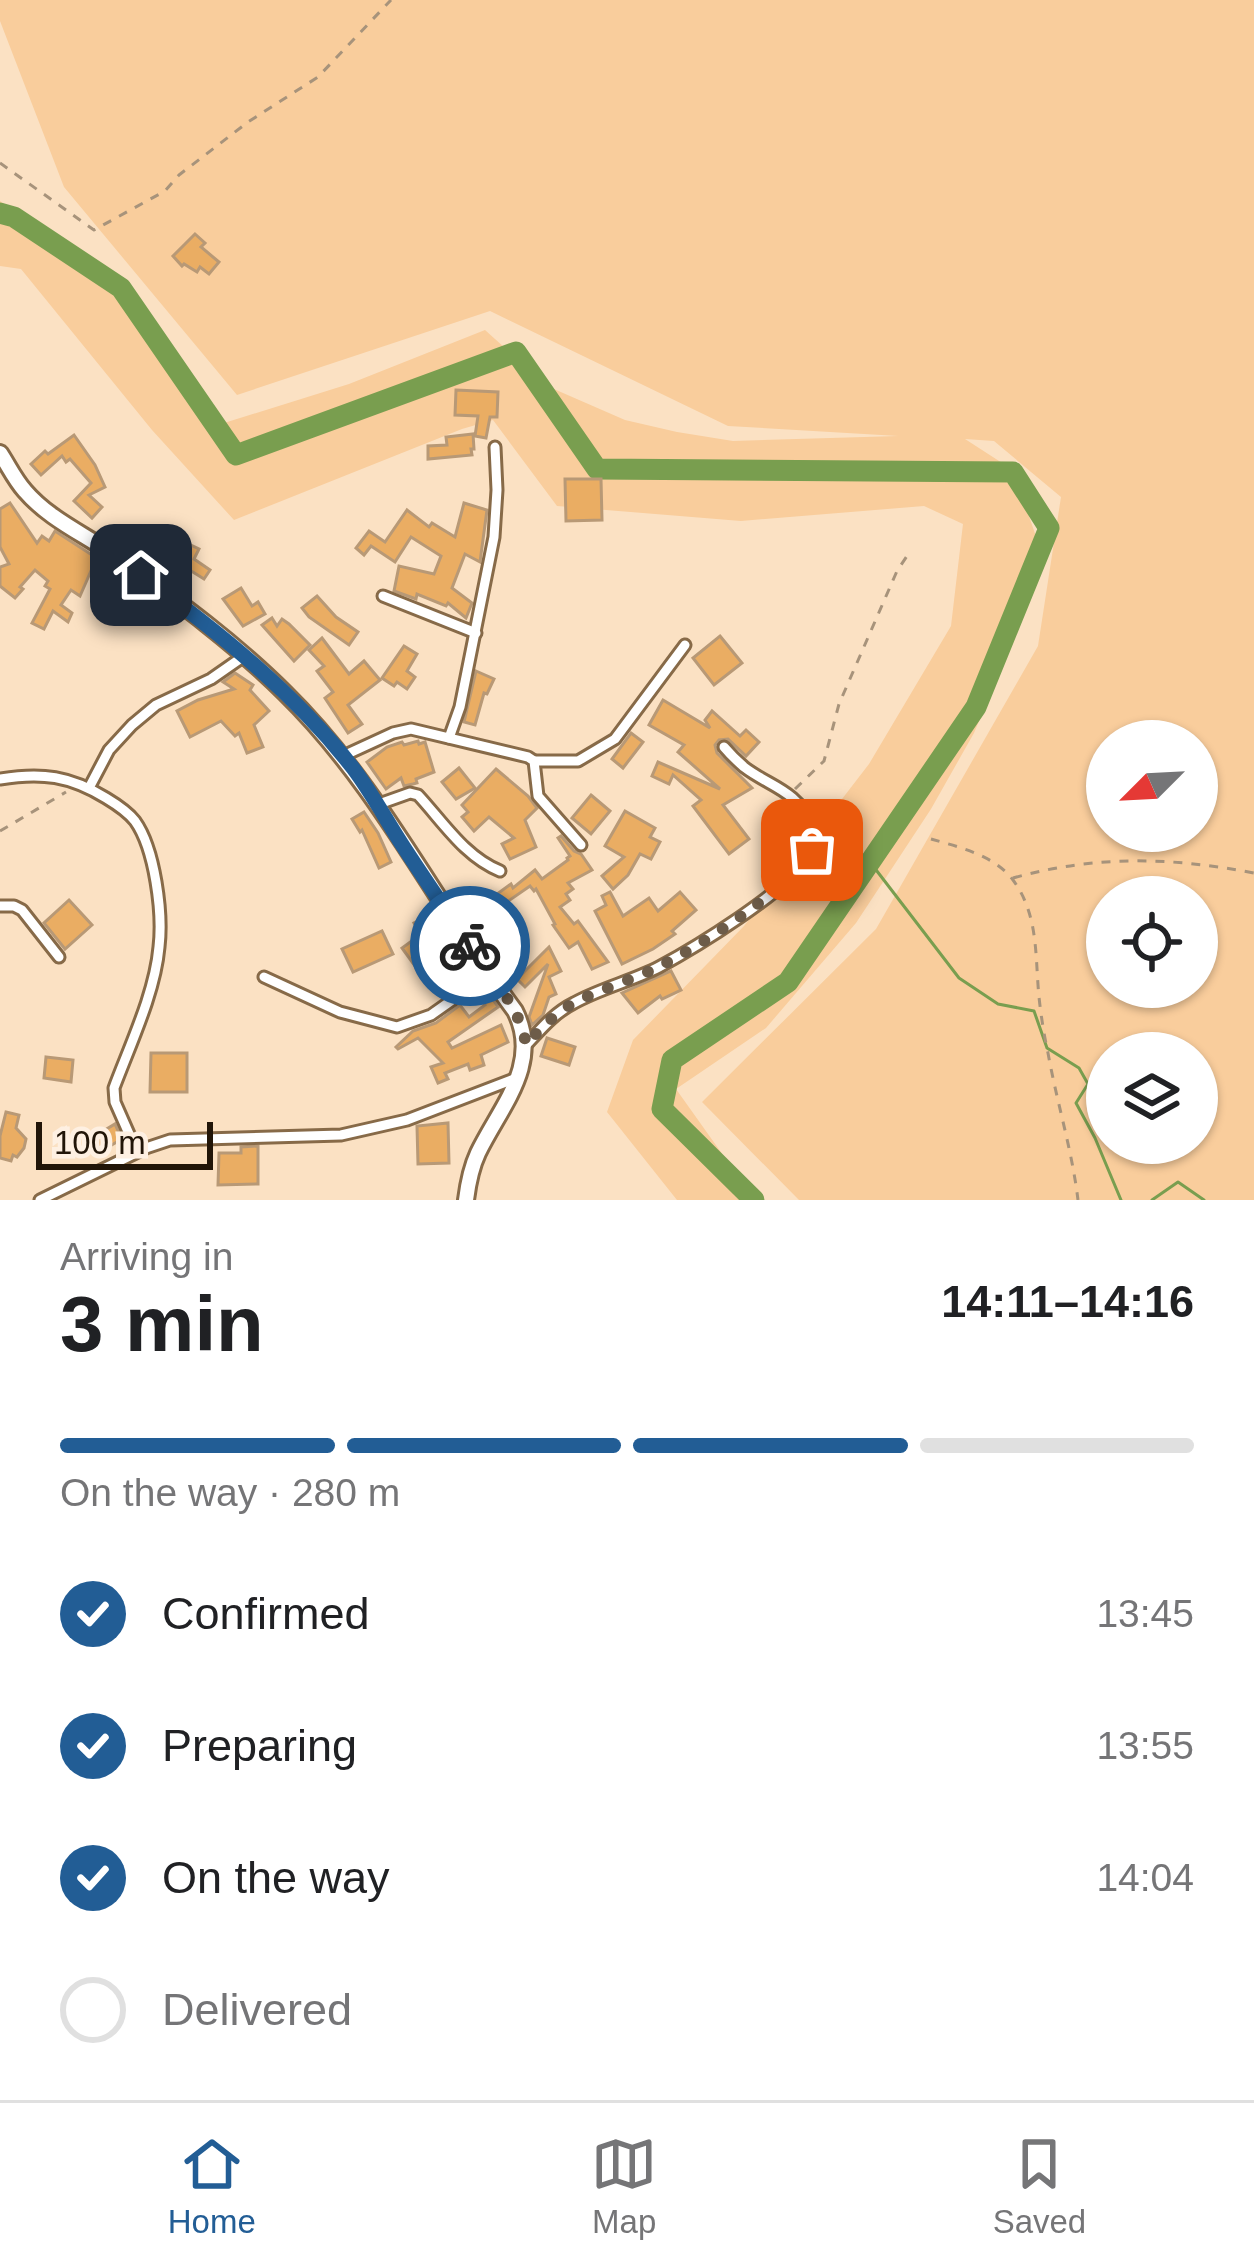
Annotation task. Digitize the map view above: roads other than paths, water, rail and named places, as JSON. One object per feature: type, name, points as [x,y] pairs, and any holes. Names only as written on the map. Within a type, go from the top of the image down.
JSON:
[{"type":"street","points":[[449,737],[460,707],[494,537],[495,447]]},
{"type":"street","points":[[0,453],[26,492],[57,519],[109,552],[286,694],[379,804],[515,1011],[526,1045],[519,1077],[475,1158],[466,1200]]},
{"type":"street","points":[[383,596],[476,633]]},
{"type":"street","points":[[343,756],[411,729],[534,761],[578,761],[615,739],[685,645]]},
{"type":"street","points":[[85,786],[109,750],[156,705],[211,679],[244,656]]},
{"type":"street","points":[[526,1045],[577,1001],[658,967],[770,895],[812,850],[815,832],[789,794],[744,767],[724,747]]},
{"type":"street","points":[[534,761],[538,796],[581,845]]},
{"type":"street","points":[[0,779],[49,776],[85,786],[134,820],[147,849],[156,889],[160,946],[115,1088],[115,1102],[137,1152]]},
{"type":"street","points":[[379,804],[410,793],[418,795],[457,840],[500,871]]},
{"type":"street","points":[[0,906],[22,910],[59,957]]},
{"type":"street","points":[[264,977],[340,1012],[397,1027],[431,1015],[489,974]]},
{"type":"street","points":[[40,1200],[170,1140],[359,1132],[407,1120],[519,1077]]},
{"type":"street","points":[[69,1186],[73,1200]]},
{"type":"waterway","points":[[0,213],[14,217],[121,288],[236,455],[516,352],[597,469],[1013,472],[1049,528],[976,707],[788,982],[672,1060],[662,1109],[754,1200]]},
{"type":"waterway","points":[[870,862],[959,978],[998,1004],[1034,1011],[1047,1048],[1079,1068],[1088,1084],[1076,1103],[1121,1200]]},
{"type":"waterway","points":[[1152,1200],[1178,1182],[1204,1200]]}]
